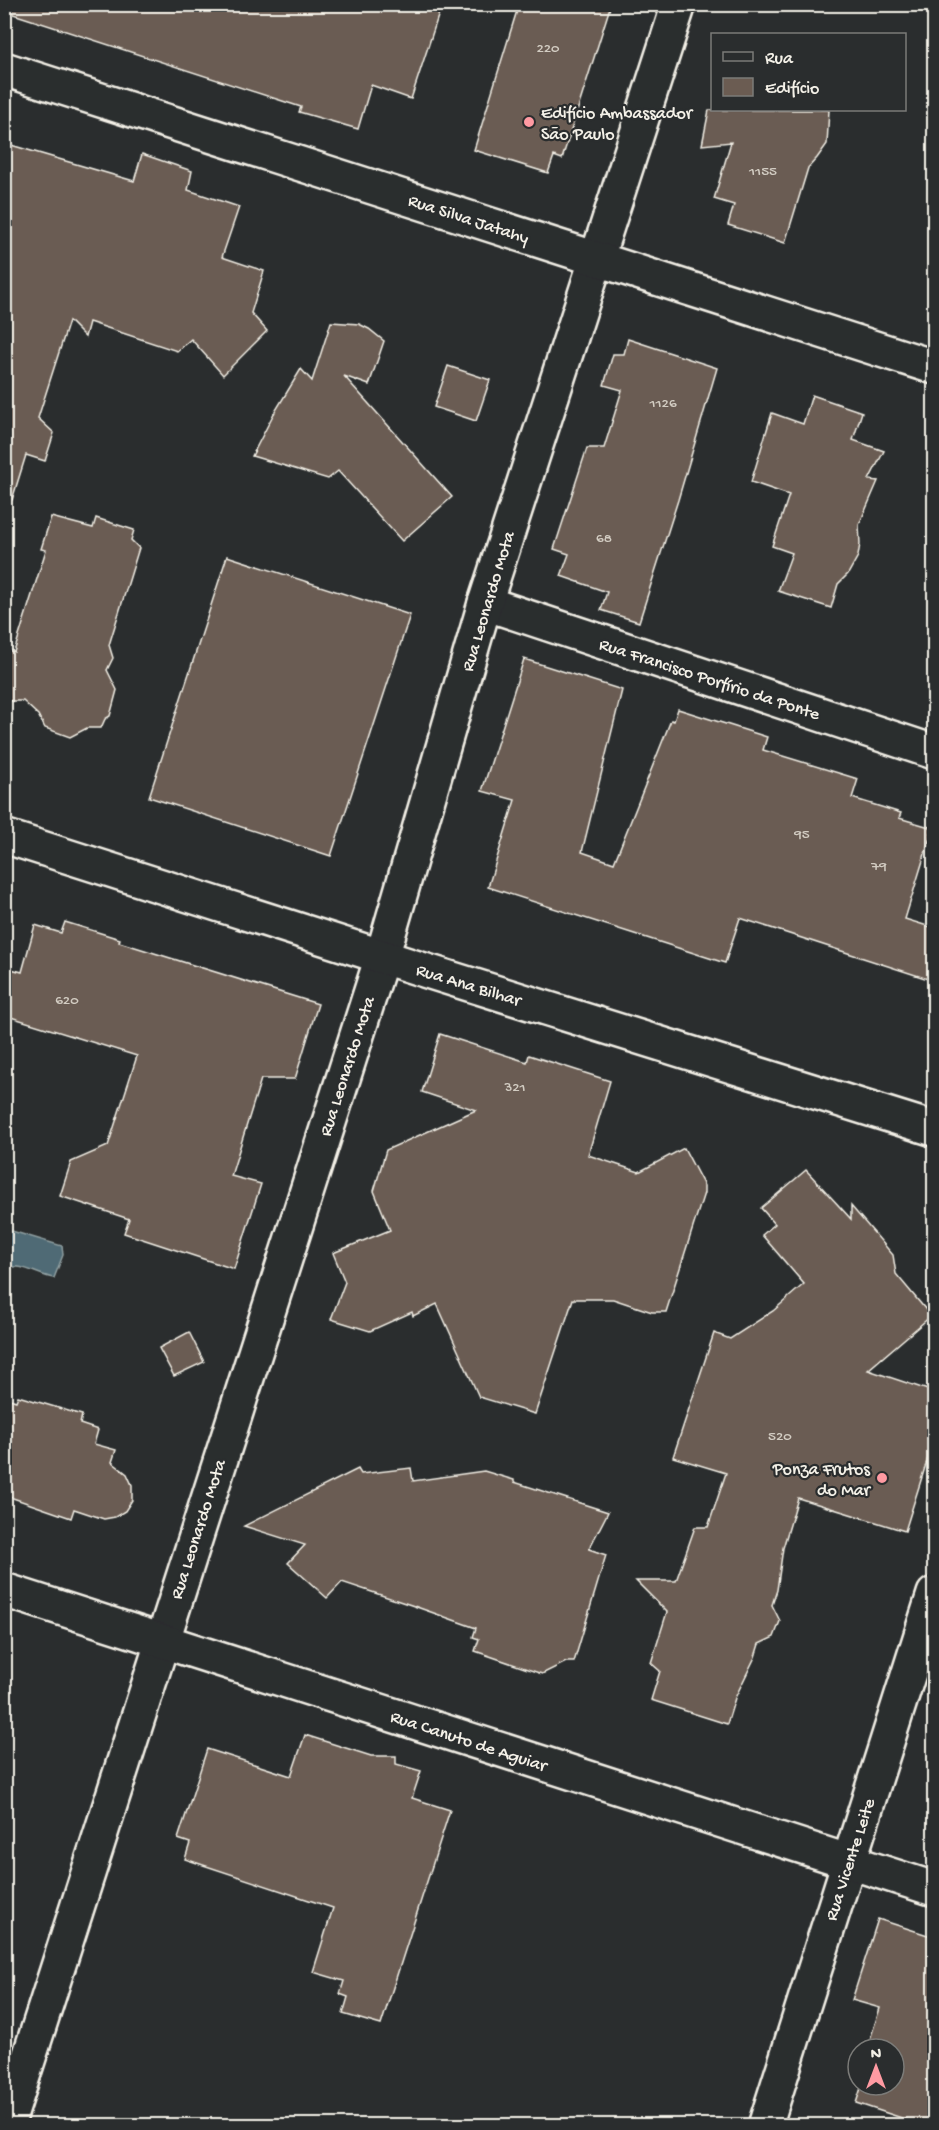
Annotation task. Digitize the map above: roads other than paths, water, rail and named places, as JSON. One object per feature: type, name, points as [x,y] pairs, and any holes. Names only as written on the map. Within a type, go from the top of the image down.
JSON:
[{"type":"street","name":"Rua Leonardo Mota","points":[[7,2126],[382,957],[485,603],[679,4]]},
{"type":"street","name":"Rua Silva Jatahy","points":[[4,69],[934,368]]},
{"type":"street","name":"Rua Francisco Porfírio da Ponte","points":[[485,603],[934,752]]},
{"type":"street","name":"Rua Ana Bilhar","points":[[4,836],[382,957],[934,1129]]},
{"type":"street","name":"Rua Canuto de Aguiar","points":[[4,1590],[934,1889]]},
{"type":"street","name":"Rua Vicente Leite","points":[[765,2126],[934,1594]]},
{"type":"water","points":[[5,1229],[62,1246],[63,1255],[54,1278],[23,1268],[5,1269]]},
{"type":"place","name":"Edifício Ambassador São Paulo","points":[[529,122]]},
{"type":"place","name":"Ponza Frutos do Mar","points":[[882,1478]]}]
